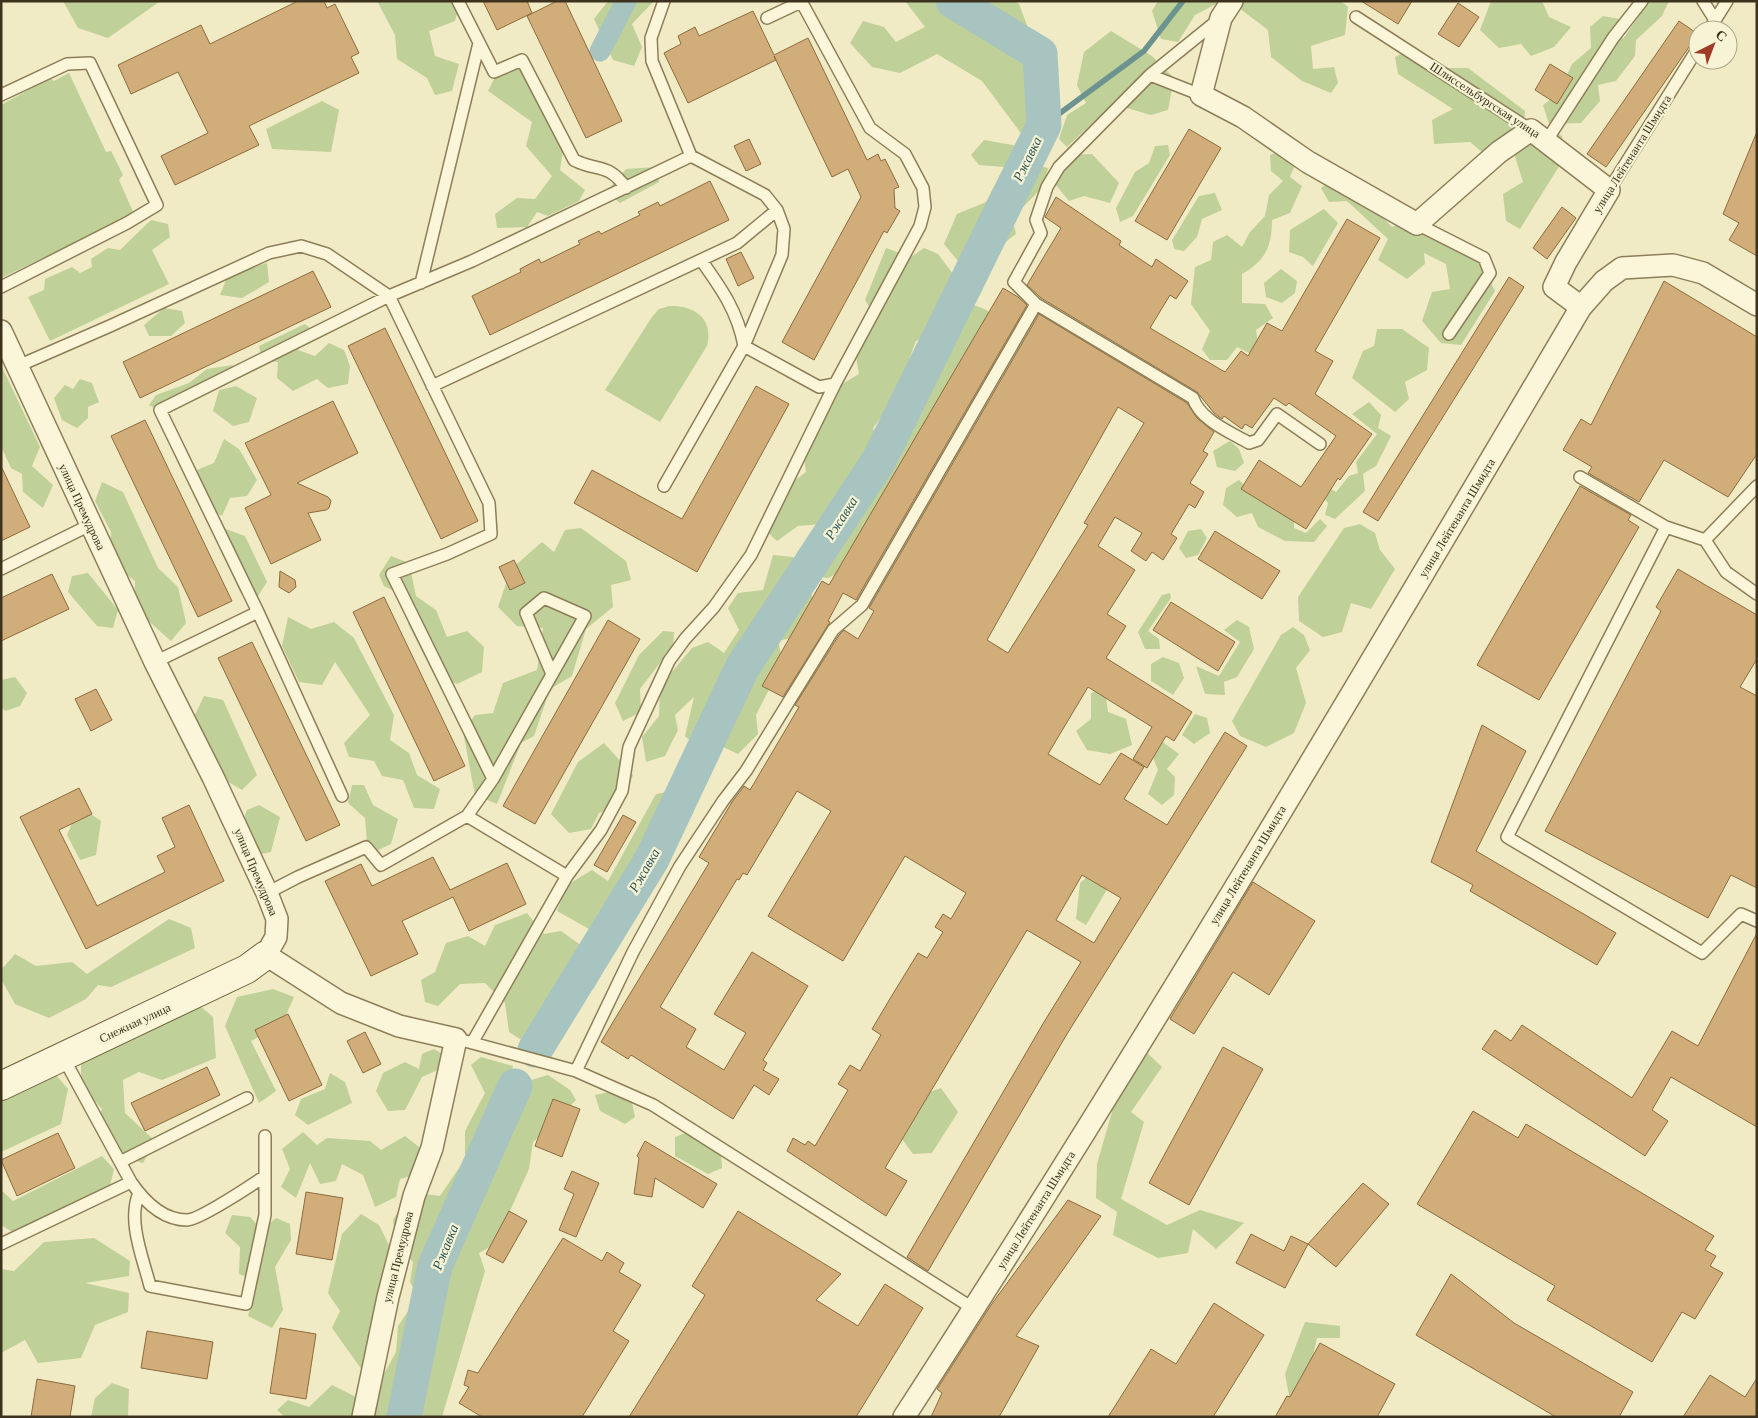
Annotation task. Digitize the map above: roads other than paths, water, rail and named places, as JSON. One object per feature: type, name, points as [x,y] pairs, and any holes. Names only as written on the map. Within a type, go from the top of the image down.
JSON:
[{"type":"street","points":[[1227,10],[1201,95],[1243,117],[1308,162],[1417,224],[1499,152],[1539,135]]},
{"type":"street","name":"Шлиссельбургская улица","points":[[1539,135],[1609,190]]},
{"type":"street","name":"улица Лейтенанта Шмидта","points":[[904,1417],[974,1309],[1358,685],[1582,307],[1554,287],[1566,262],[1609,190]]},
{"type":"street","points":[[1582,307],[1604,281],[1622,268],[1674,265],[1703,273],[1757,305]]},
{"type":"street","name":"улица Премудрова","points":[[2,332],[90,525],[268,893],[277,919],[276,937],[266,955]]},
{"type":"street","points":[[266,955],[341,1003],[399,1026],[464,1041]]},
{"type":"street","name":"Снежная улица","points":[[1,1086],[247,969],[266,955]]},
{"type":"street","name":"улица Премудрова","points":[[364,1417],[388,1297],[414,1196],[432,1148],[464,1041]]},
{"type":"lane","points":[[458,1],[494,72],[522,60],[574,160],[582,164],[604,168],[618,176],[626,188]]},
{"type":"lane","points":[[664,1],[651,38],[652,61],[691,156],[765,195],[777,210],[784,229],[782,255],[744,346],[664,486]]},
{"type":"lane","points":[[1539,135],[1642,1]]},
{"type":"lane","points":[[1703,1],[1715,20],[1727,1]]},
{"type":"lane","points":[[767,18],[801,2],[870,128],[905,154],[923,188],[925,207],[920,226],[835,384],[750,554],[714,607],[685,639],[669,661],[628,747],[622,792],[601,830],[567,876],[464,1041],[576,1071],[653,1105],[974,1309]]},
{"type":"lane","points":[[1227,10],[1150,76],[1059,167],[1046,187],[1036,220],[1041,233],[1014,282],[1036,304],[1193,398],[1196,408],[1222,428],[1249,443],[1258,440],[1277,414],[1320,444]]},
{"type":"lane","name":"Шлиссельбургская улица","points":[[1356,17],[1539,135]]},
{"type":"lane","points":[[420,283],[479,43]]},
{"type":"lane","points":[[1,95],[67,64],[90,63],[157,205],[127,224],[1,287]]},
{"type":"lane","name":"улица Лейтенанта Шмидта","points":[[1609,190],[1688,64]]},
{"type":"lane","points":[[1150,76],[1201,95]]},
{"type":"lane","points":[[342,796],[258,612],[160,410],[389,296],[626,188],[691,156]]},
{"type":"lane","points":[[432,386],[702,260],[737,242],[777,210]]},
{"type":"lane","points":[[1417,224],[1484,258],[1490,273],[1449,334]]},
{"type":"lane","points":[[18,366],[269,253],[301,246],[327,254],[389,296],[489,504],[492,534],[447,554],[392,574],[493,779]]},
{"type":"lane","points":[[702,260],[731,304],[741,324],[744,346]]},
{"type":"lane","points":[[576,1071],[633,952],[680,866],[723,801],[746,771],[833,630],[862,605],[1036,304]]},
{"type":"lane","points":[[744,346],[819,387],[835,384]]},
{"type":"lane","points":[[1580,477],[1666,527],[1705,540],[1726,572],[1757,594]]},
{"type":"lane","points":[[1705,540],[1757,486]]},
{"type":"lane","points":[[1,569],[90,525]]},
{"type":"lane","points":[[1666,527],[1507,837],[1702,953],[1741,914],[1757,921]]},
{"type":"lane","points":[[268,893],[298,877],[366,847],[381,865],[467,816],[493,779],[585,616],[544,598],[526,613],[552,674]]},
{"type":"lane","points":[[155,662],[258,612]]},
{"type":"lane","points":[[467,816],[567,876]]},
{"type":"lane","points":[[63,1057],[131,1182],[139,1194],[164,1216],[188,1220],[230,1199],[265,1176]]},
{"type":"lane","points":[[120,1162],[247,1098]]},
{"type":"lane","points":[[139,1194],[134,1204],[135,1224],[150,1286],[246,1304],[265,1215],[265,1136]]},
{"type":"lane","points":[[1,1244],[131,1182]]},
{"type":"waterway","points":[[600,51],[626,1]]},
{"type":"waterway","name":"Ржавка","points":[[535,1050],[652,859],[742,668],[879,460],[1044,125],[1040,54],[953,1]]},
{"type":"waterway","points":[[1044,125],[1144,51],[1183,1]]},
{"type":"waterway","name":"Ржавка","points":[[404,1417],[435,1266],[515,1086]]}]
